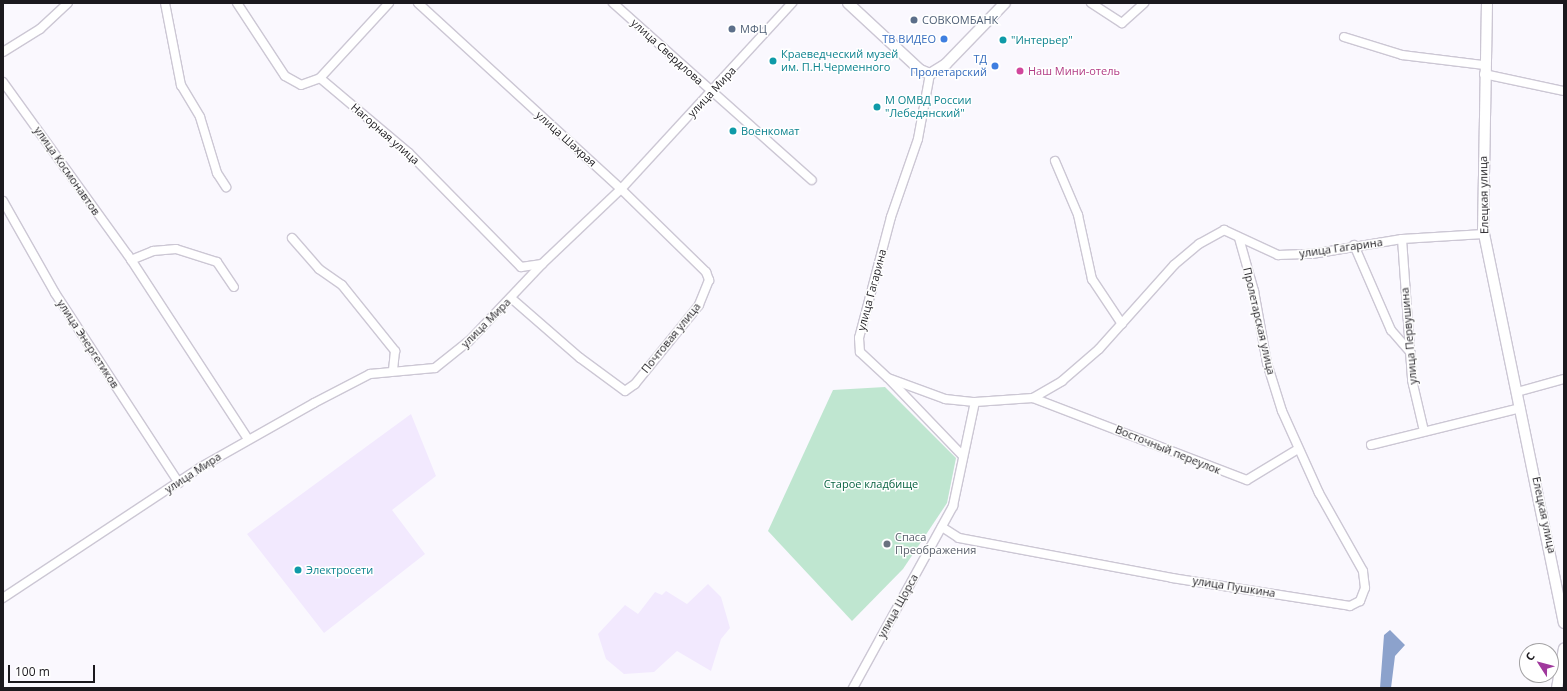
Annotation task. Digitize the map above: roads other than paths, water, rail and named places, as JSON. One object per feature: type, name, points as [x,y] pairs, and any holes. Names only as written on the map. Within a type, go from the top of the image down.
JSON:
[{"type":"main road","points":[[848,3],[916,67],[930,74],[946,64],[1005,3]]},
{"type":"main road","name":"Елецкая улица","points":[[1487,3],[1484,69],[1484,234],[1564,622]]},
{"type":"main road","points":[[1557,688],[1564,649]]},
{"type":"street","points":[[3,52],[40,29],[68,3]]},
{"type":"street","points":[[165,3],[181,85],[200,117],[217,173],[226,187]]},
{"type":"street","points":[[237,3],[286,76],[301,85],[320,78],[389,3]]},
{"type":"street","name":"улица Шахрая","points":[[418,3],[621,189],[706,272],[709,280]]},
{"type":"street","name":"улица Свердлова","points":[[613,3],[712,93],[812,180]]},
{"type":"street","name":"улица Мира","points":[[3,598],[248,439],[370,374],[435,368],[470,341],[542,264],[621,189],[712,93],[792,3]]},
{"type":"street","points":[[1091,3],[1116,21],[1128,20],[1144,3]]},
{"type":"street","points":[[1344,37],[1390,52],[1484,69],[1564,91]]},
{"type":"street","name":"улица Гагарина","points":[[930,74],[918,139],[891,217],[859,338],[860,352],[888,378],[945,399],[974,402],[1033,398],[1062,381],[1122,324],[1174,265],[1199,244],[1224,230],[1278,255],[1312,254],[1354,245],[1402,239],[1484,234]]},
{"type":"street","name":"Нагорная улица","points":[[320,78],[409,153],[521,267],[542,264]]},
{"type":"street","name":"улица Космонавтов","points":[[3,82],[131,260],[248,439]]},
{"type":"street","points":[[1055,162],[1078,215],[1092,279],[1122,324]]},
{"type":"street","name":"улица Энергетиков","points":[[3,201],[55,293],[179,483]]},
{"type":"street","points":[[292,238],[318,269],[342,285],[383,335],[395,351],[393,371]]},
{"type":"street","name":"Пролетарская улица","points":[[1239,238],[1254,291],[1267,363],[1298,449]]},
{"type":"street","name":"улица Первушина","points":[[1402,239],[1412,353],[1412,380],[1424,431]]},
{"type":"street","points":[[1354,245],[1391,330],[1412,353]]},
{"type":"street","points":[[131,260],[154,251],[176,249],[217,262],[234,287]]},
{"type":"street","name":"Почтовая улица","points":[[510,298],[580,358],[625,390],[630,389],[699,305],[709,280]]},
{"type":"street","points":[[888,378],[962,455]]},
{"type":"street","points":[[1517,392],[1564,379]]},
{"type":"street","name":"Восточный переулок","points":[[1033,398],[1247,480],[1298,449]]},
{"type":"street","name":"улица Щорса","points":[[853,688],[953,506],[962,455],[974,402]]},
{"type":"street","points":[[1371,444],[1520,408]]},
{"type":"street","name":"улица Пушкина","points":[[942,527],[959,538],[1350,606],[1360,601],[1365,588],[1363,571],[1318,493],[1298,449]]},
{"type":"water","points":[[1390,630],[1405,645],[1395,656],[1391,688],[1380,688],[1384,635]]},
{"type":"place","name":"СОВКОМБАНК","points":[[914,20]]},
{"type":"place","name":"МФЦ","points":[[732,29]]},
{"type":"place","name":"ТВ ВИДЕО","points":[[944,39]]},
{"type":"place","name":"\"Интерьер\"","points":[[1003,40]]},
{"type":"place","name":"Краеведческий музей им. П.Н.Черменного","points":[[773,61]]},
{"type":"place","name":"ТД Пролетарский","points":[[995,66]]},
{"type":"place","name":"Наш Мини-отель","points":[[1020,71]]},
{"type":"place","name":"М ОМВД России \"Лебедянский\"","points":[[877,107]]},
{"type":"place","name":"Военкомат","points":[[733,131]]},
{"type":"place","name":"Спаса Преображения","points":[[887,544]]},
{"type":"place","name":"Электросети","points":[[298,570]]},
{"type":"park label","name":"Старое кладбище","points":[[871,484]]}]
